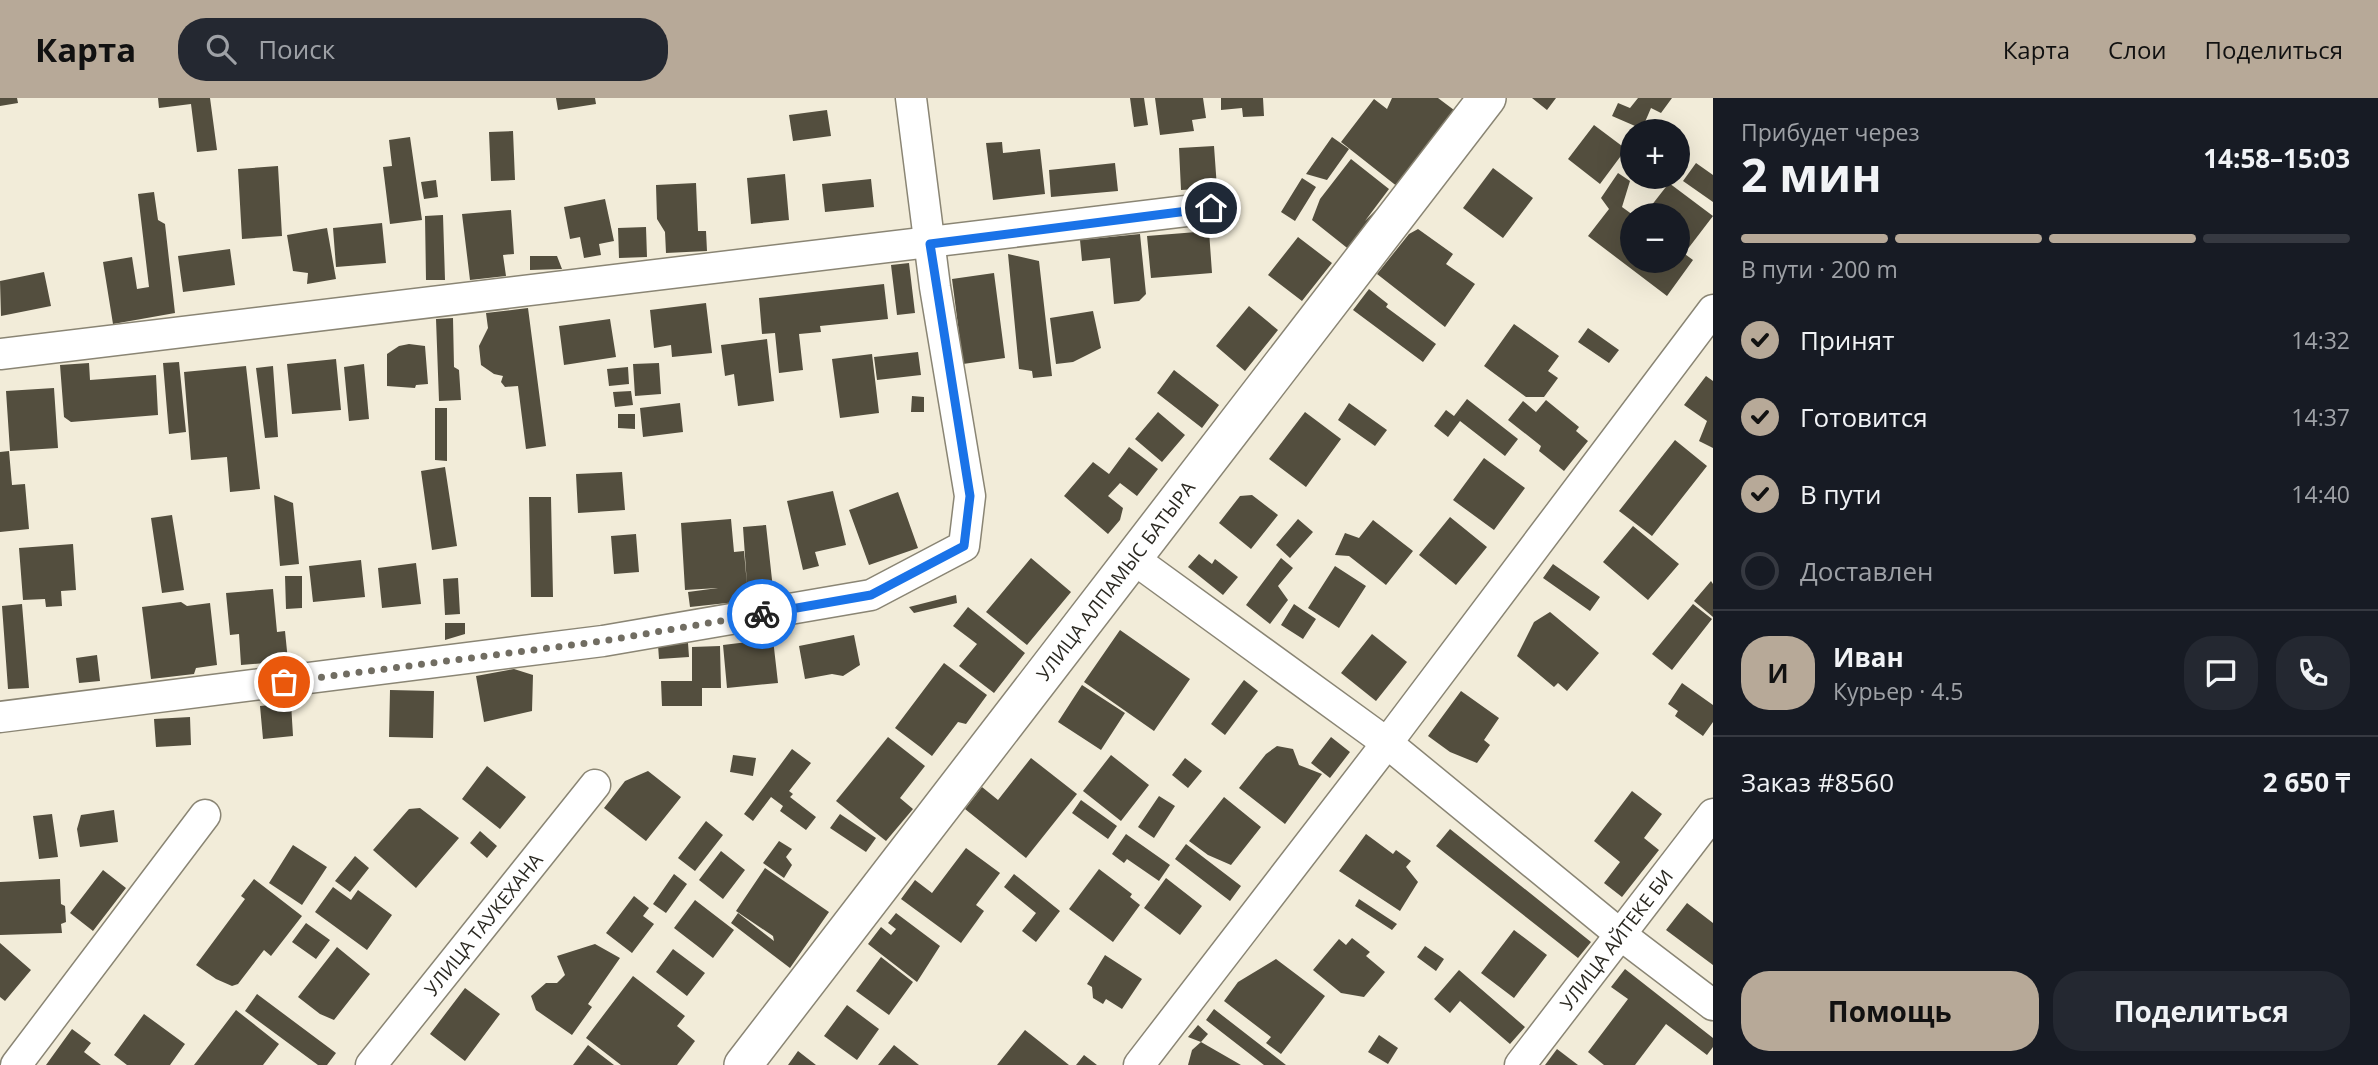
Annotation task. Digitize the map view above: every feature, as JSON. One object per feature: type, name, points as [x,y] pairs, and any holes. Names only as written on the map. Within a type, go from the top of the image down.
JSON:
[{"type":"street","points":[[0,717],[603,641],[871,595],[964,546],[970,496],[930,244],[911,98]]},
{"type":"street","name":"УЛИЦА АЛПАМЫС БАТЫРА","points":[[743,1065],[1131,557],[1487,98]]},
{"type":"street","points":[[0,354],[930,244],[1211,208]]},
{"type":"street","points":[[1139,1065],[1387,743],[1713,310]]},
{"type":"street","points":[[1131,557],[1387,743],[1621,935],[1713,1005]]},
{"type":"street","name":"УЛИЦА ТАУКЕХАНА","points":[[371,1065],[595,785]]},
{"type":"street","name":"УЛИЦА АЙТЕКЕ БИ","points":[[1520,1065],[1713,814]]},
{"type":"street","points":[[16,1065],[205,815]]},
{"type":"building","points":[[0,98],[17,98],[18,103],[0,106]]},
{"type":"building","points":[[158,98],[210,98],[217,150],[197,152],[191,104],[159,108]]},
{"type":"building","points":[[556,98],[595,98],[596,104],[558,110]]},
{"type":"building","points":[[1130,98],[1144,98],[1148,125],[1134,127]]},
{"type":"building","points":[[1155,98],[1203,98],[1206,118],[1192,120],[1194,131],[1160,135]]},
{"type":"building","points":[[1221,98],[1263,98],[1264,116],[1243,117],[1242,108],[1221,110]]},
{"type":"building","points":[[1392,98],[1438,98],[1454,110],[1433,138],[1440,143],[1403,191],[1341,142],[1374,99],[1387,109]]},
{"type":"building","points":[[1532,98],[1556,98],[1547,110]]},
{"type":"building","points":[[1638,98],[1672,98],[1661,113],[1651,108],[1646,119],[1620,119],[1612,116],[1618,103],[1630,108]]},
{"type":"building","points":[[827,110],[831,136],[793,141],[789,115]]},
{"type":"building","points":[[1594,125],[1620,144],[1620,157],[1600,184],[1568,159]]},
{"type":"building","points":[[513,131],[515,180],[491,181],[489,132]]},
{"type":"building","points":[[410,137],[422,220],[390,224],[383,167],[392,166],[389,140]]},
{"type":"building","points":[[1332,137],[1349,149],[1327,180],[1306,174]]},
{"type":"building","points":[[1002,142],[1003,153],[1040,149],[1045,194],[993,200],[986,143]]},
{"type":"building","points":[[1214,146],[1217,188],[1181,190],[1179,148]]},
{"type":"building","points":[[1351,159],[1389,189],[1365,221],[1382,204],[1390,210],[1356,255],[1312,220],[1320,199]]},
{"type":"building","points":[[1115,163],[1118,191],[1051,197],[1049,170]]},
{"type":"building","points":[[1696,163],[1713,175],[1713,202],[1690,186],[1690,171]]},
{"type":"building","points":[[278,166],[282,236],[242,239],[238,169]]},
{"type":"building","points":[[1493,168],[1533,198],[1503,238],[1463,208]]},
{"type":"building","points":[[1618,173],[1620,174],[1620,189],[1628,189],[1623,203],[1620,203],[1620,260],[1588,236],[1609,209],[1601,198]]},
{"type":"building","points":[[785,174],[789,220],[751,224],[747,178]]},
{"type":"building","points":[[1302,178],[1316,187],[1295,221],[1281,212]]},
{"type":"building","points":[[871,179],[874,207],[825,212],[822,184]]},
{"type":"building","points":[[436,180],[438,197],[424,199],[421,182]]},
{"type":"building","points":[[696,183],[698,231],[706,231],[707,251],[666,253],[665,232],[657,219],[656,185]]},
{"type":"building","points":[[1664,189],[1677,189],[1713,216],[1690,246],[1690,203],[1653,203]]},
{"type":"building","points":[[154,192],[158,220],[165,224],[175,313],[113,324],[103,262],[132,257],[137,289],[149,287],[138,194]]},
{"type":"building","points":[[605,199],[614,241],[599,244],[601,255],[584,258],[580,237],[570,239],[564,207]]},
{"type":"building","points":[[511,210],[514,254],[503,255],[506,276],[470,280],[462,214]]},
{"type":"building","points":[[443,215],[445,280],[426,280],[425,216]]},
{"type":"building","points":[[382,223],[386,263],[336,267],[333,228]]},
{"type":"building","points":[[646,227],[647,257],[619,258],[618,228]]},
{"type":"building","points":[[327,228],[336,279],[307,284],[308,273],[293,271],[287,235]]},
{"type":"building","points":[[1418,229],[1453,254],[1446,264],[1475,284],[1445,327],[1377,274],[1409,234]]},
{"type":"building","points":[[1209,231],[1212,273],[1151,278],[1147,236]]},
{"type":"building","points":[[1140,234],[1146,294],[1139,301],[1114,304],[1110,258],[1082,261],[1080,240]]},
{"type":"building","points":[[1298,237],[1332,263],[1302,301],[1268,275]]},
{"type":"building","points":[[230,249],[235,285],[183,292],[178,256]]},
{"type":"building","points":[[1008,254],[1039,261],[1052,376],[1033,378],[1032,371],[1019,369]]},
{"type":"building","points":[[530,256],[557,256],[562,269],[530,270]]},
{"type":"building","points":[[909,263],[915,313],[897,315],[891,265]]},
{"type":"building","points":[[44,272],[51,306],[1,316],[0,281]]},
{"type":"building","points":[[994,273],[1005,358],[963,364],[952,279]]},
{"type":"building","points":[[1637,273],[1684,273],[1667,296]]},
{"type":"building","points":[[884,284],[888,319],[820,326],[821,332],[799,334],[803,370],[779,373],[775,333],[762,334],[759,298]]},
{"type":"building","points":[[1369,289],[1388,304],[1386,307],[1436,344],[1423,362],[1353,310]]},
{"type":"building","points":[[706,303],[712,353],[672,357],[671,345],[654,348],[650,310]]},
{"type":"building","points":[[1249,306],[1278,330],[1245,371],[1216,346]]},
{"type":"building","points":[[528,308],[546,446],[526,449],[518,386],[505,387],[501,382],[503,376],[494,374],[481,365],[479,346],[488,328],[486,313]]},
{"type":"building","points":[[1093,311],[1101,348],[1073,362],[1056,364],[1050,318]]},
{"type":"building","points":[[453,318],[454,367],[459,370],[461,400],[439,401],[436,319]]},
{"type":"building","points":[[610,319],[616,357],[564,365],[559,326]]},
{"type":"building","points":[[1514,324],[1559,356],[1548,371],[1558,378],[1544,397],[1526,397],[1484,366]]},
{"type":"building","points":[[1588,328],[1619,350],[1609,363],[1578,342]]},
{"type":"building","points":[[767,339],[774,401],[738,406],[734,374],[725,376],[721,345]]},
{"type":"building","points":[[399,346],[425,346],[428,384],[416,385],[415,388],[387,386],[387,354]]},
{"type":"building","points":[[918,352],[921,375],[877,380],[874,357]]},
{"type":"building","points":[[872,354],[879,413],[840,418],[832,359]]},
{"type":"building","points":[[336,359],[341,410],[292,414],[287,364]]},
{"type":"building","points":[[179,362],[186,432],[169,434],[163,363]]},
{"type":"building","points":[[89,363],[90,380],[156,375],[158,415],[71,422],[64,417],[60,365]]},
{"type":"building","points":[[659,363],[661,394],[635,396],[633,364]]},
{"type":"building","points":[[364,364],[369,419],[349,421],[344,367]]},
{"type":"building","points":[[246,366],[260,489],[230,492],[227,457],[191,460],[184,372]]},
{"type":"building","points":[[273,366],[278,437],[265,438],[256,368]]},
{"type":"building","points":[[628,367],[629,384],[609,386],[607,369]]},
{"type":"building","points":[[1174,370],[1219,405],[1202,428],[1157,393]]},
{"type":"building","points":[[1706,376],[1713,381],[1713,448],[1699,441],[1707,421],[1684,405]]},
{"type":"building","points":[[54,388],[58,448],[10,451],[6,391]]},
{"type":"building","points":[[631,391],[633,405],[615,407],[613,392]]},
{"type":"building","points":[[912,396],[924,397],[924,412],[911,412]]},
{"type":"building","points":[[1467,399],[1518,439],[1505,456],[1460,421],[1448,437],[1434,426],[1446,410],[1454,416]]},
{"type":"building","points":[[1546,400],[1579,427],[1576,431],[1588,441],[1564,471],[1539,451],[1541,446],[1508,420],[1523,401],[1536,412]]},
{"type":"building","points":[[680,403],[683,432],[643,437],[640,408]]},
{"type":"building","points":[[1349,403],[1387,430],[1375,446],[1338,420]]},
{"type":"building","points":[[435,408],[447,408],[447,461],[435,460]]},
{"type":"building","points":[[1158,412],[1185,435],[1162,462],[1135,439]]},
{"type":"building","points":[[1305,412],[1341,439],[1306,487],[1269,459]]},
{"type":"building","points":[[618,414],[635,414],[635,429],[618,428]]},
{"type":"building","points":[[1675,440],[1707,466],[1652,536],[1619,511]]},
{"type":"building","points":[[1129,447],[1158,469],[1137,496],[1120,483],[1108,496],[1123,508],[1120,520],[1108,534],[1064,496],[1093,462],[1109,474]]},
{"type":"building","points":[[9,451],[12,485],[25,484],[29,529],[0,532],[0,452]]},
{"type":"building","points":[[1484,458],[1525,488],[1494,530],[1453,500]]},
{"type":"building","points":[[445,467],[457,546],[432,550],[421,471]]},
{"type":"building","points":[[622,472],[625,510],[578,513],[576,474]]},
{"type":"building","points":[[833,491],[846,545],[815,552],[819,566],[803,570],[787,501]]},
{"type":"building","points":[[898,492],[918,548],[869,565],[849,510]]},
{"type":"building","points":[[274,495],[293,503],[299,564],[280,566]]},
{"type":"building","points":[[1252,495],[1278,515],[1251,549],[1219,523],[1240,496]]},
{"type":"building","points":[[529,497],[551,497],[553,597],[531,597]]},
{"type":"building","points":[[172,515],[184,590],[162,593],[151,518]]},
{"type":"building","points":[[1450,517],[1487,547],[1456,585],[1419,555]]},
{"type":"building","points":[[731,519],[734,552],[744,551],[747,585],[743,527],[766,525],[774,598],[690,607],[688,592],[718,588],[685,590],[681,523]]},
{"type":"building","points":[[1298,519],[1313,532],[1290,558],[1276,545]]},
{"type":"building","points":[[1373,520],[1413,551],[1386,585],[1349,556],[1335,555],[1345,533],[1359,538]]},
{"type":"building","points":[[1633,526],[1679,564],[1648,600],[1603,562]]},
{"type":"building","points":[[636,534],[639,572],[614,574],[611,536]]},
{"type":"building","points":[[73,544],[76,590],[61,591],[62,606],[46,607],[45,599],[23,600],[19,548]]},
{"type":"building","points":[[1199,554],[1212,564],[1215,559],[1238,577],[1223,595],[1188,567]]},
{"type":"building","points":[[1031,558],[1071,592],[1027,645],[986,612]]},
{"type":"building","points":[[1281,558],[1293,568],[1278,586],[1288,600],[1270,624],[1246,605]]},
{"type":"building","points":[[361,560],[365,597],[313,602],[309,566]]},
{"type":"building","points":[[416,563],[421,604],[382,608],[378,568]]},
{"type":"building","points":[[1553,564],[1600,597],[1590,611],[1543,578]]},
{"type":"building","points":[[1335,566],[1366,586],[1339,628],[1308,608]]},
{"type":"building","points":[[285,576],[302,576],[302,608],[286,609]]},
{"type":"building","points":[[458,578],[460,614],[445,615],[443,579]]},
{"type":"building","points":[[1711,581],[1713,584],[1713,617],[1694,601]]},
{"type":"building","points":[[273,589],[277,632],[285,631],[288,661],[241,665],[239,634],[230,635],[226,593]]},
{"type":"building","points":[[956,595],[957,603],[914,613],[909,607]]},
{"type":"building","points":[[181,602],[187,606],[210,603],[217,665],[196,668],[194,674],[151,679],[142,607]]},
{"type":"building","points":[[22,604],[29,688],[8,689],[2,606]]},
{"type":"building","points":[[1294,604],[1316,619],[1303,639],[1281,625]]},
{"type":"building","points":[[1693,604],[1712,619],[1672,670],[1652,654]]},
{"type":"building","points":[[968,607],[1025,653],[994,693],[959,666],[977,644],[953,626]]},
{"type":"building","points":[[1550,612],[1599,653],[1567,691],[1558,683],[1554,687],[1517,656],[1534,622]]},
{"type":"building","points":[[445,623],[465,623],[465,634],[445,640]]},
{"type":"building","points":[[1120,630],[1190,679],[1154,731],[1084,682]]},
{"type":"building","points":[[1372,634],[1407,662],[1376,701],[1341,673]]},
{"type":"building","points":[[854,635],[860,665],[843,676],[832,674],[805,679],[799,646]]},
{"type":"building","points":[[773,639],[778,683],[727,688],[723,645]]},
{"type":"building","points":[[688,643],[689,657],[659,659],[658,645]]},
{"type":"building","points":[[720,646],[721,688],[702,688],[702,706],[662,706],[661,681],[692,681],[692,647]]},
{"type":"building","points":[[97,655],[100,681],[79,683],[76,658]]},
{"type":"building","points":[[944,663],[987,695],[966,724],[958,722],[932,756],[895,728]]},
{"type":"building","points":[[514,669],[533,675],[532,711],[484,722],[476,676]]},
{"type":"building","points":[[1244,680],[1258,691],[1225,735],[1211,724]]},
{"type":"building","points":[[1682,683],[1713,705],[1713,722],[1703,736],[1675,716],[1678,711],[1668,704]]},
{"type":"building","points":[[1082,685],[1125,713],[1101,750],[1058,722]]},
{"type":"building","points":[[390,690],[434,691],[433,738],[389,737]]},
{"type":"building","points":[[1461,691],[1499,718],[1484,740],[1490,745],[1477,763],[1450,752],[1428,736]]},
{"type":"building","points":[[291,703],[293,736],[263,739],[260,706]]},
{"type":"building","points":[[190,717],[191,745],[156,747],[154,719]]},
{"type":"building","points":[[888,737],[925,766],[900,798],[913,809],[886,841],[836,801]]},
{"type":"building","points":[[1331,737],[1350,752],[1330,778],[1311,763]]},
{"type":"building","points":[[1277,746],[1293,749],[1299,765],[1322,774],[1285,824],[1239,788],[1266,754]]},
{"type":"building","points":[[792,749],[811,763],[789,791],[793,794],[790,797],[816,817],[806,830],[780,811],[783,806],[771,797],[753,821],[744,814]]},
{"type":"building","points":[[733,755],[756,758],[753,776],[730,772]]},
{"type":"building","points":[[1111,755],[1149,785],[1121,821],[1083,791]]},
{"type":"building","points":[[1031,758],[1077,794],[1026,858],[965,809],[982,787],[998,800]]},
{"type":"building","points":[[1185,758],[1202,771],[1188,788],[1172,775]]},
{"type":"building","points":[[487,766],[526,797],[500,829],[462,799]]},
{"type":"building","points":[[648,771],[681,797],[646,841],[604,808],[625,781]]},
{"type":"building","points":[[1632,791],[1662,814],[1644,838],[1659,850],[1622,897],[1604,883],[1620,862],[1594,841]]},
{"type":"building","points":[[1159,796],[1175,806],[1154,838],[1138,827]]},
{"type":"building","points":[[1224,797],[1261,827],[1231,865],[1208,855],[1189,841]]},
{"type":"building","points":[[1081,800],[1117,826],[1108,839],[1072,813]]},
{"type":"building","points":[[420,808],[459,838],[416,888],[373,850],[409,809]]},
{"type":"building","points":[[114,810],[118,842],[80,847],[77,829],[81,815]]},
{"type":"building","points":[[52,814],[58,857],[39,859],[33,816]]},
{"type":"building","points":[[840,814],[876,838],[866,852],[830,828]]},
{"type":"building","points":[[706,821],[723,835],[695,871],[678,858]]},
{"type":"building","points":[[1450,829],[1591,942],[1578,958],[1436,846]]},
{"type":"building","points":[[480,831],[497,846],[487,858],[470,843]]},
{"type":"building","points":[[1126,834],[1170,865],[1159,881],[1127,859],[1124,863],[1112,854]]},
{"type":"building","points":[[1366,834],[1393,854],[1396,850],[1411,861],[1406,867],[1418,882],[1400,911],[1339,871]]},
{"type":"building","points":[[779,841],[792,849],[786,857],[792,865],[784,878],[763,863]]},
{"type":"building","points":[[1186,844],[1241,886],[1230,901],[1175,859]]},
{"type":"building","points":[[293,845],[327,867],[302,905],[269,883]]},
{"type":"building","points":[[966,848],[1000,873],[976,905],[984,911],[961,943],[901,899],[915,880],[932,893]]},
{"type":"building","points":[[721,851],[745,870],[723,899],[699,880]]},
{"type":"building","points":[[355,856],[369,868],[350,892],[335,881]]},
{"type":"building","points":[[765,868],[829,912],[790,968],[731,923],[738,913],[774,941],[773,936],[736,911]]},
{"type":"building","points":[[1099,869],[1132,894],[1130,897],[1140,905],[1113,942],[1069,909]]},
{"type":"building","points":[[103,870],[126,888],[93,931],[70,913]]},
{"type":"building","points":[[674,874],[687,884],[666,913],[653,904]]},
{"type":"building","points":[[1014,874],[1060,911],[1036,942],[1022,931],[1036,913],[1004,887]]},
{"type":"building","points":[[1166,878],[1202,906],[1180,935],[1144,908]]},
{"type":"building","points":[[60,879],[61,904],[65,906],[66,922],[61,924],[62,933],[0,935],[0,882]]},
{"type":"building","points":[[254,879],[302,916],[271,956],[264,950],[238,984],[232,986],[196,965],[245,899],[241,896]]},
{"type":"building","points":[[333,887],[351,900],[358,890],[392,915],[367,950],[315,912]]},
{"type":"building","points":[[634,896],[649,908],[643,916],[654,924],[632,953],[606,933]]},
{"type":"building","points":[[1359,899],[1397,924],[1392,930],[1355,906]]},
{"type":"building","points":[[695,900],[734,930],[713,958],[674,928]]},
{"type":"building","points":[[1687,903],[1713,923],[1713,965],[1666,930]]},
{"type":"building","points":[[896,913],[940,946],[917,982],[868,944],[881,927],[891,935],[896,929],[888,923]]},
{"type":"building","points":[[306,923],[330,940],[316,959],[292,942]]},
{"type":"building","points":[[1514,930],[1547,955],[1514,998],[1481,973]]},
{"type":"building","points":[[1352,938],[1370,952],[1366,956],[1385,972],[1364,997],[1341,993],[1313,970],[1339,939],[1346,945]]},
{"type":"building","points":[[0,943],[31,970],[5,1001],[0,997]]},
{"type":"building","points":[[595,944],[620,958],[588,1004],[592,1007],[572,1035],[536,1010],[531,996],[546,983],[557,983],[565,975],[557,956]]},
{"type":"building","points":[[1425,946],[1444,959],[1436,971],[1417,957]]},
{"type":"building","points":[[337,947],[370,974],[334,1020],[320,1014],[298,997]]},
{"type":"building","points":[[673,949],[705,973],[687,996],[656,972]]},
{"type":"building","points":[[1105,955],[1142,979],[1122,1009],[1106,999],[1103,1004],[1093,998],[1092,987],[1087,984]]},
{"type":"building","points":[[881,957],[913,982],[889,1015],[856,991]]},
{"type":"building","points":[[1276,959],[1325,996],[1281,1054],[1266,1043],[1271,1037],[1224,1001],[1238,982]]},
{"type":"building","points":[[1625,969],[1713,1038],[1713,1047],[1707,1055],[1666,1024],[1635,1065],[1604,1065],[1588,1052],[1628,999],[1611,987]]},
{"type":"building","points":[[1459,970],[1525,1027],[1510,1044],[1460,1001],[1450,1013],[1434,999]]},
{"type":"building","points":[[633,976],[685,1016],[677,1026],[695,1041],[677,1065],[621,1065],[586,1038]]},
{"type":"building","points":[[465,988],[500,1014],[465,1061],[430,1034]]},
{"type":"building","points":[[257,994],[336,1053],[327,1065],[318,1065],[245,1011]]},
{"type":"building","points":[[847,1005],[879,1029],[857,1060],[824,1036]]},
{"type":"building","points":[[1214,1009],[1286,1065],[1264,1065],[1206,1020]]},
{"type":"building","points":[[236,1010],[279,1044],[263,1065],[194,1065]]},
{"type":"building","points":[[144,1014],[185,1044],[170,1065],[127,1065],[114,1055]]},
{"type":"building","points":[[1198,1025],[1208,1034],[1201,1042],[1188,1037]]},
{"type":"building","points":[[72,1029],[91,1043],[84,1052],[101,1065],[46,1065]]},
{"type":"building","points":[[1025,1030],[1069,1065],[997,1065]]},
{"type":"building","points":[[1379,1035],[1398,1048],[1388,1064],[1368,1052]]},
{"type":"building","points":[[1201,1042],[1241,1065],[1188,1065],[1192,1050]]},
{"type":"building","points":[[588,1045],[614,1065],[573,1065]]},
{"type":"building","points":[[894,1045],[919,1065],[878,1065]]},
{"type":"building","points":[[1557,1049],[1578,1065],[1545,1065]]},
{"type":"building","points":[[798,1051],[816,1065],[788,1065]]},
{"type":"building","points":[[1084,1055],[1097,1065],[1076,1065]]},
{"type":"way so far","points":[[284,682],[603,641],[762,614]]},
{"type":"route","points":[[762,614],[871,595],[964,546],[970,496],[930,244],[1211,208]]}]
